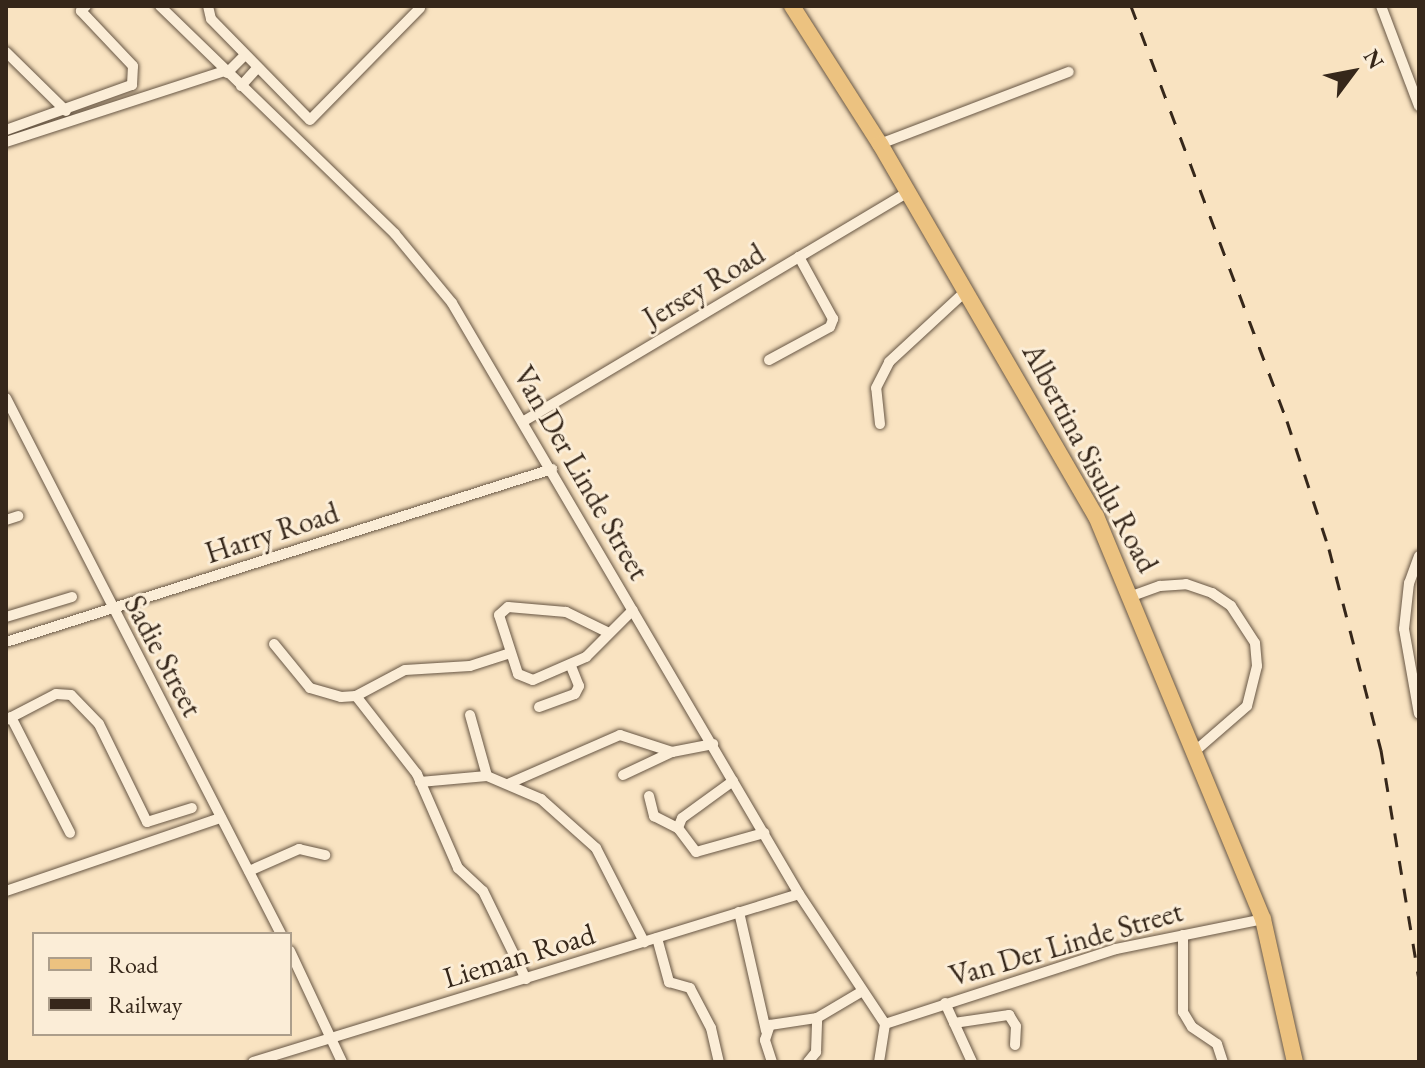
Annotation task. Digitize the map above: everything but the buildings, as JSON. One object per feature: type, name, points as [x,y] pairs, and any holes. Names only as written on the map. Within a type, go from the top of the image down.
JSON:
[{"type":"main road","name":"Albertina Sisulu Road","points":[[792,6],[880,144],[1096,516],[1132,596],[1263,919],[1295,1062]]},
{"type":"street","name":"Van Der Linde Street","points":[[160,6],[424,266],[524,421],[799,894],[885,1024],[1116,949],[1263,919]]},
{"type":"street","points":[[208,6],[211,19],[310,120],[420,8]]},
{"type":"street","points":[[1381,6],[1419,105]]},
{"type":"street","points":[[6,130],[124,92],[135,80],[133,66],[81,8]]},
{"type":"street","points":[[6,52],[66,111]]},
{"type":"street","points":[[6,142],[226,72],[245,55]]},
{"type":"street","points":[[241,86],[258,67]]},
{"type":"street","points":[[880,144],[1069,72]]},
{"type":"street","name":"Jersey Road","points":[[524,421],[908,192]]},
{"type":"street","points":[[769,360],[830,327],[833,319],[799,257]]},
{"type":"street","points":[[880,424],[876,388],[889,362],[905,342],[966,291]]},
{"type":"street","name":"Sadie Street","points":[[6,398],[112,610],[280,932]]},
{"type":"street","name":"Harry Road","points":[[6,642],[552,469]]},
{"type":"street","points":[[6,520],[18,516]]},
{"type":"street","points":[[1419,556],[1409,583],[1404,629],[1419,714]]},
{"type":"street","points":[[1132,596],[1186,584],[1212,593],[1231,606],[1255,643],[1257,666],[1247,706],[1195,751]]},
{"type":"street","points":[[6,617],[72,597]]},
{"type":"street","points":[[607,632],[573,613],[508,607],[500,611],[499,621],[508,654],[518,674],[529,680],[571,666],[633,610]]},
{"type":"street","points":[[274,644],[310,688],[356,696],[380,721],[420,782],[458,868],[489,902],[526,979]]},
{"type":"street","points":[[356,696],[405,670],[470,666],[508,654]]},
{"type":"street","points":[[539,707],[575,694],[579,686],[571,666]]},
{"type":"street","points":[[70,833],[8,718],[56,694],[71,695],[99,724],[147,822],[192,808]]},
{"type":"street","points":[[470,715],[487,776]]},
{"type":"street","points":[[510,783],[620,735],[672,752]]},
{"type":"street","points":[[623,775],[672,752],[713,744]]},
{"type":"street","points":[[420,782],[487,776],[510,783],[582,831],[644,942]]},
{"type":"street","points":[[678,828],[682,818],[733,781]]},
{"type":"street","points":[[649,796],[654,816],[678,828],[696,852],[764,833]]},
{"type":"street","points":[[6,891],[221,818]]},
{"type":"street","points":[[249,871],[299,849],[325,855]]},
{"type":"street","name":"Lieman Road","points":[[253,1062],[799,894]]},
{"type":"street","points":[[739,912],[772,1062]]},
{"type":"street","points":[[1183,935],[1183,1012],[1192,1027],[1217,1044],[1223,1062]]},
{"type":"street","points":[[657,938],[669,982],[690,988],[711,1028],[719,1062]]},
{"type":"street","points":[[292,955],[334,1037],[342,1062]]},
{"type":"street","points":[[766,1031],[777,1021],[817,1018],[861,992]]},
{"type":"street","points":[[945,1003],[972,1062]]},
{"type":"street","points":[[954,1023],[1009,1015],[1015,1045]]},
{"type":"street","points":[[808,1062],[816,1052],[817,1018]]},
{"type":"street","points":[[879,1062],[885,1024]]},
{"type":"railway","points":[[1131,6],[1287,421],[1329,549],[1381,750],[1419,979]]}]
